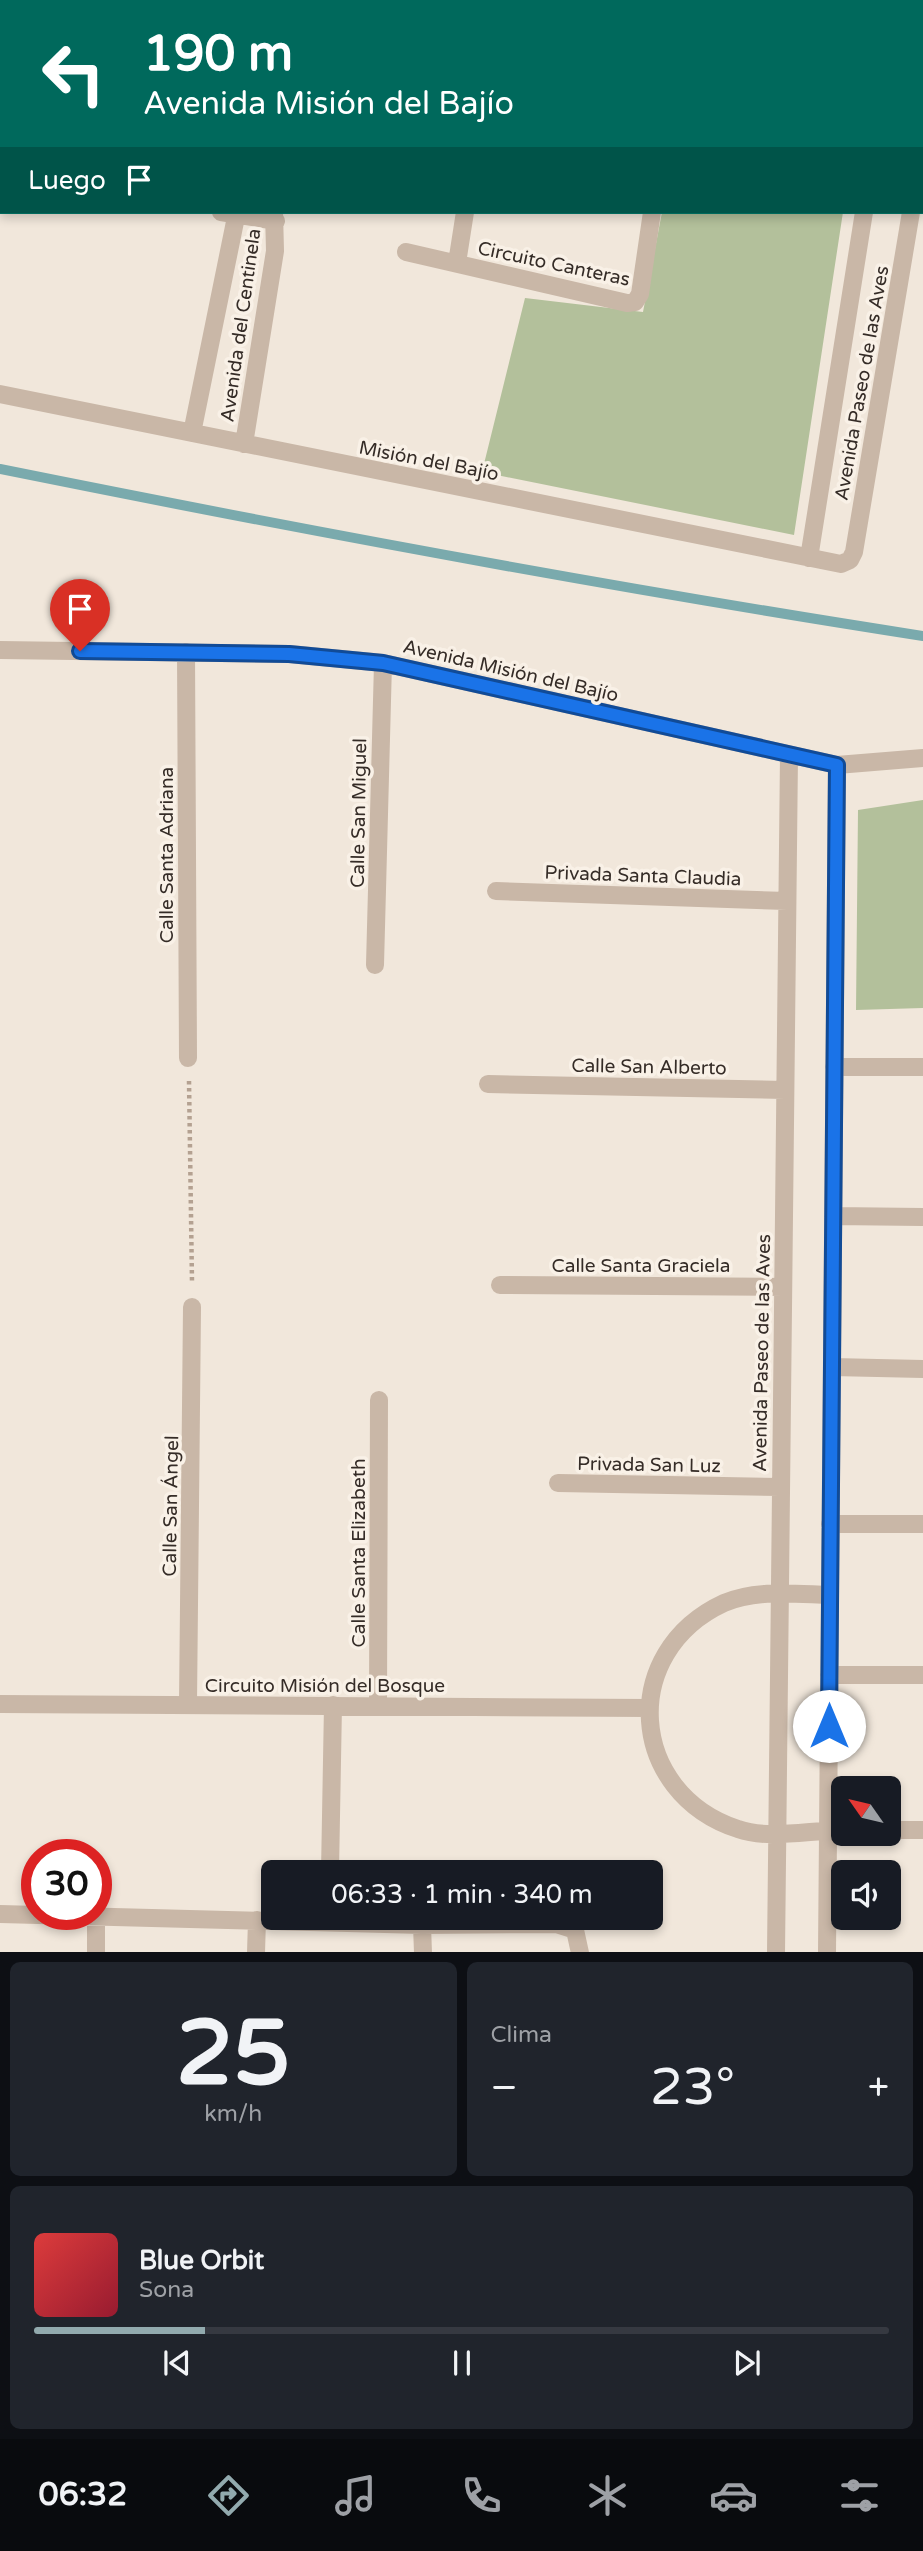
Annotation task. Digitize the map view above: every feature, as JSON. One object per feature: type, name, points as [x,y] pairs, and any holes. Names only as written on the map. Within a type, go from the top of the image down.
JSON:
[{"type":"street","name":"Avenida del Centinela","points":[[192,433],[231,214]]},
{"type":"street","points":[[246,214],[275,216]]},
{"type":"street","name":"Circuito Canteras","points":[[457,263],[465,214]]},
{"type":"street","name":"Circuito Canteras","points":[[405,252],[627,303],[635,302],[640,294],[652,214]]},
{"type":"street","name":"Avenida Paseo de las Aves","points":[[809,558],[864,214]]},
{"type":"street","name":"Avenida Paseo de las Aves","points":[[850,560],[856,538],[911,214]]},
{"type":"street","name":"Avenida del Centinela","points":[[244,444],[275,251],[275,216]]},
{"type":"street","name":"Misión del Bajío","points":[[0,394],[809,558],[841,564],[850,560]]},
{"type":"street","name":"Avenida Misión del Bajío","points":[[0,650],[289,654],[383,663],[837,765],[923,758]]},
{"type":"street","name":"Calle Santa Adriana","points":[[186,652],[188,1058]]},
{"type":"street","name":"Calle San Miguel","points":[[375,965],[383,663]]},
{"type":"street","name":"Avenida Paseo de las Aves","points":[[776,1952],[789,755]]},
{"type":"street","points":[[834,1776],[829,1595],[837,765]]},
{"type":"street","name":"Privada Santa Claudia","points":[[496,891],[787,901]]},
{"type":"street","points":[[834,1067],[923,1067]]},
{"type":"street","name":"Calle San Alberto","points":[[488,1084],[785,1090]]},
{"type":"street","points":[[833,1216],[923,1217]]},
{"type":"street","name":"Calle Santa Graciela","points":[[500,1285],[783,1287]]},
{"type":"street","name":"Calle San Ángel","points":[[188,1704],[192,1307]]},
{"type":"street","points":[[832,1367],[923,1369]]},
{"type":"street","name":"Calle Santa Elizabeth","points":[[378,1706],[379,1400]]},
{"type":"street","name":"Privada San Luz","points":[[558,1483],[780,1487]]},
{"type":"street","points":[[830,1524],[923,1524]]},
{"type":"street","points":[[829,1595],[779,1594],[727,1602],[704,1614],[675,1641],[655,1676],[649,1708],[655,1754],[674,1789],[704,1815],[740,1830],[777,1833],[831,1830]]},
{"type":"street","points":[[829,1675],[923,1675]]},
{"type":"street","name":"Circuito Misión del Bosque","points":[[0,1703],[649,1708]]},
{"type":"street","points":[[330,1860],[333,1705]]},
{"type":"street","points":[[901,1830],[923,1830]]},
{"type":"street","points":[[827,1952],[835,1846]]},
{"type":"street","points":[[0,1913],[21,1914]]},
{"type":"street","points":[[112,1916],[261,1920]]},
{"type":"street","points":[[257,1920],[257,1952]]},
{"type":"street","points":[[96,1930],[96,1952]]},
{"type":"street","points":[[422,1930],[423,1952]]},
{"type":"street","points":[[575,1930],[580,1952]]},
{"type":"path","points":[[188,1058],[192,1307]]},
{"type":"green space","points":[[662,214],[843,214],[794,535],[482,472],[525,298],[643,312]]},
{"type":"green space","points":[[923,800],[923,1008],[856,1010],[858,810]]},
{"type":"waterway","points":[[0,469],[461,558],[923,636]]},
{"type":"route","points":[[80,651],[289,654],[383,663],[837,765],[829,1726]]}]
